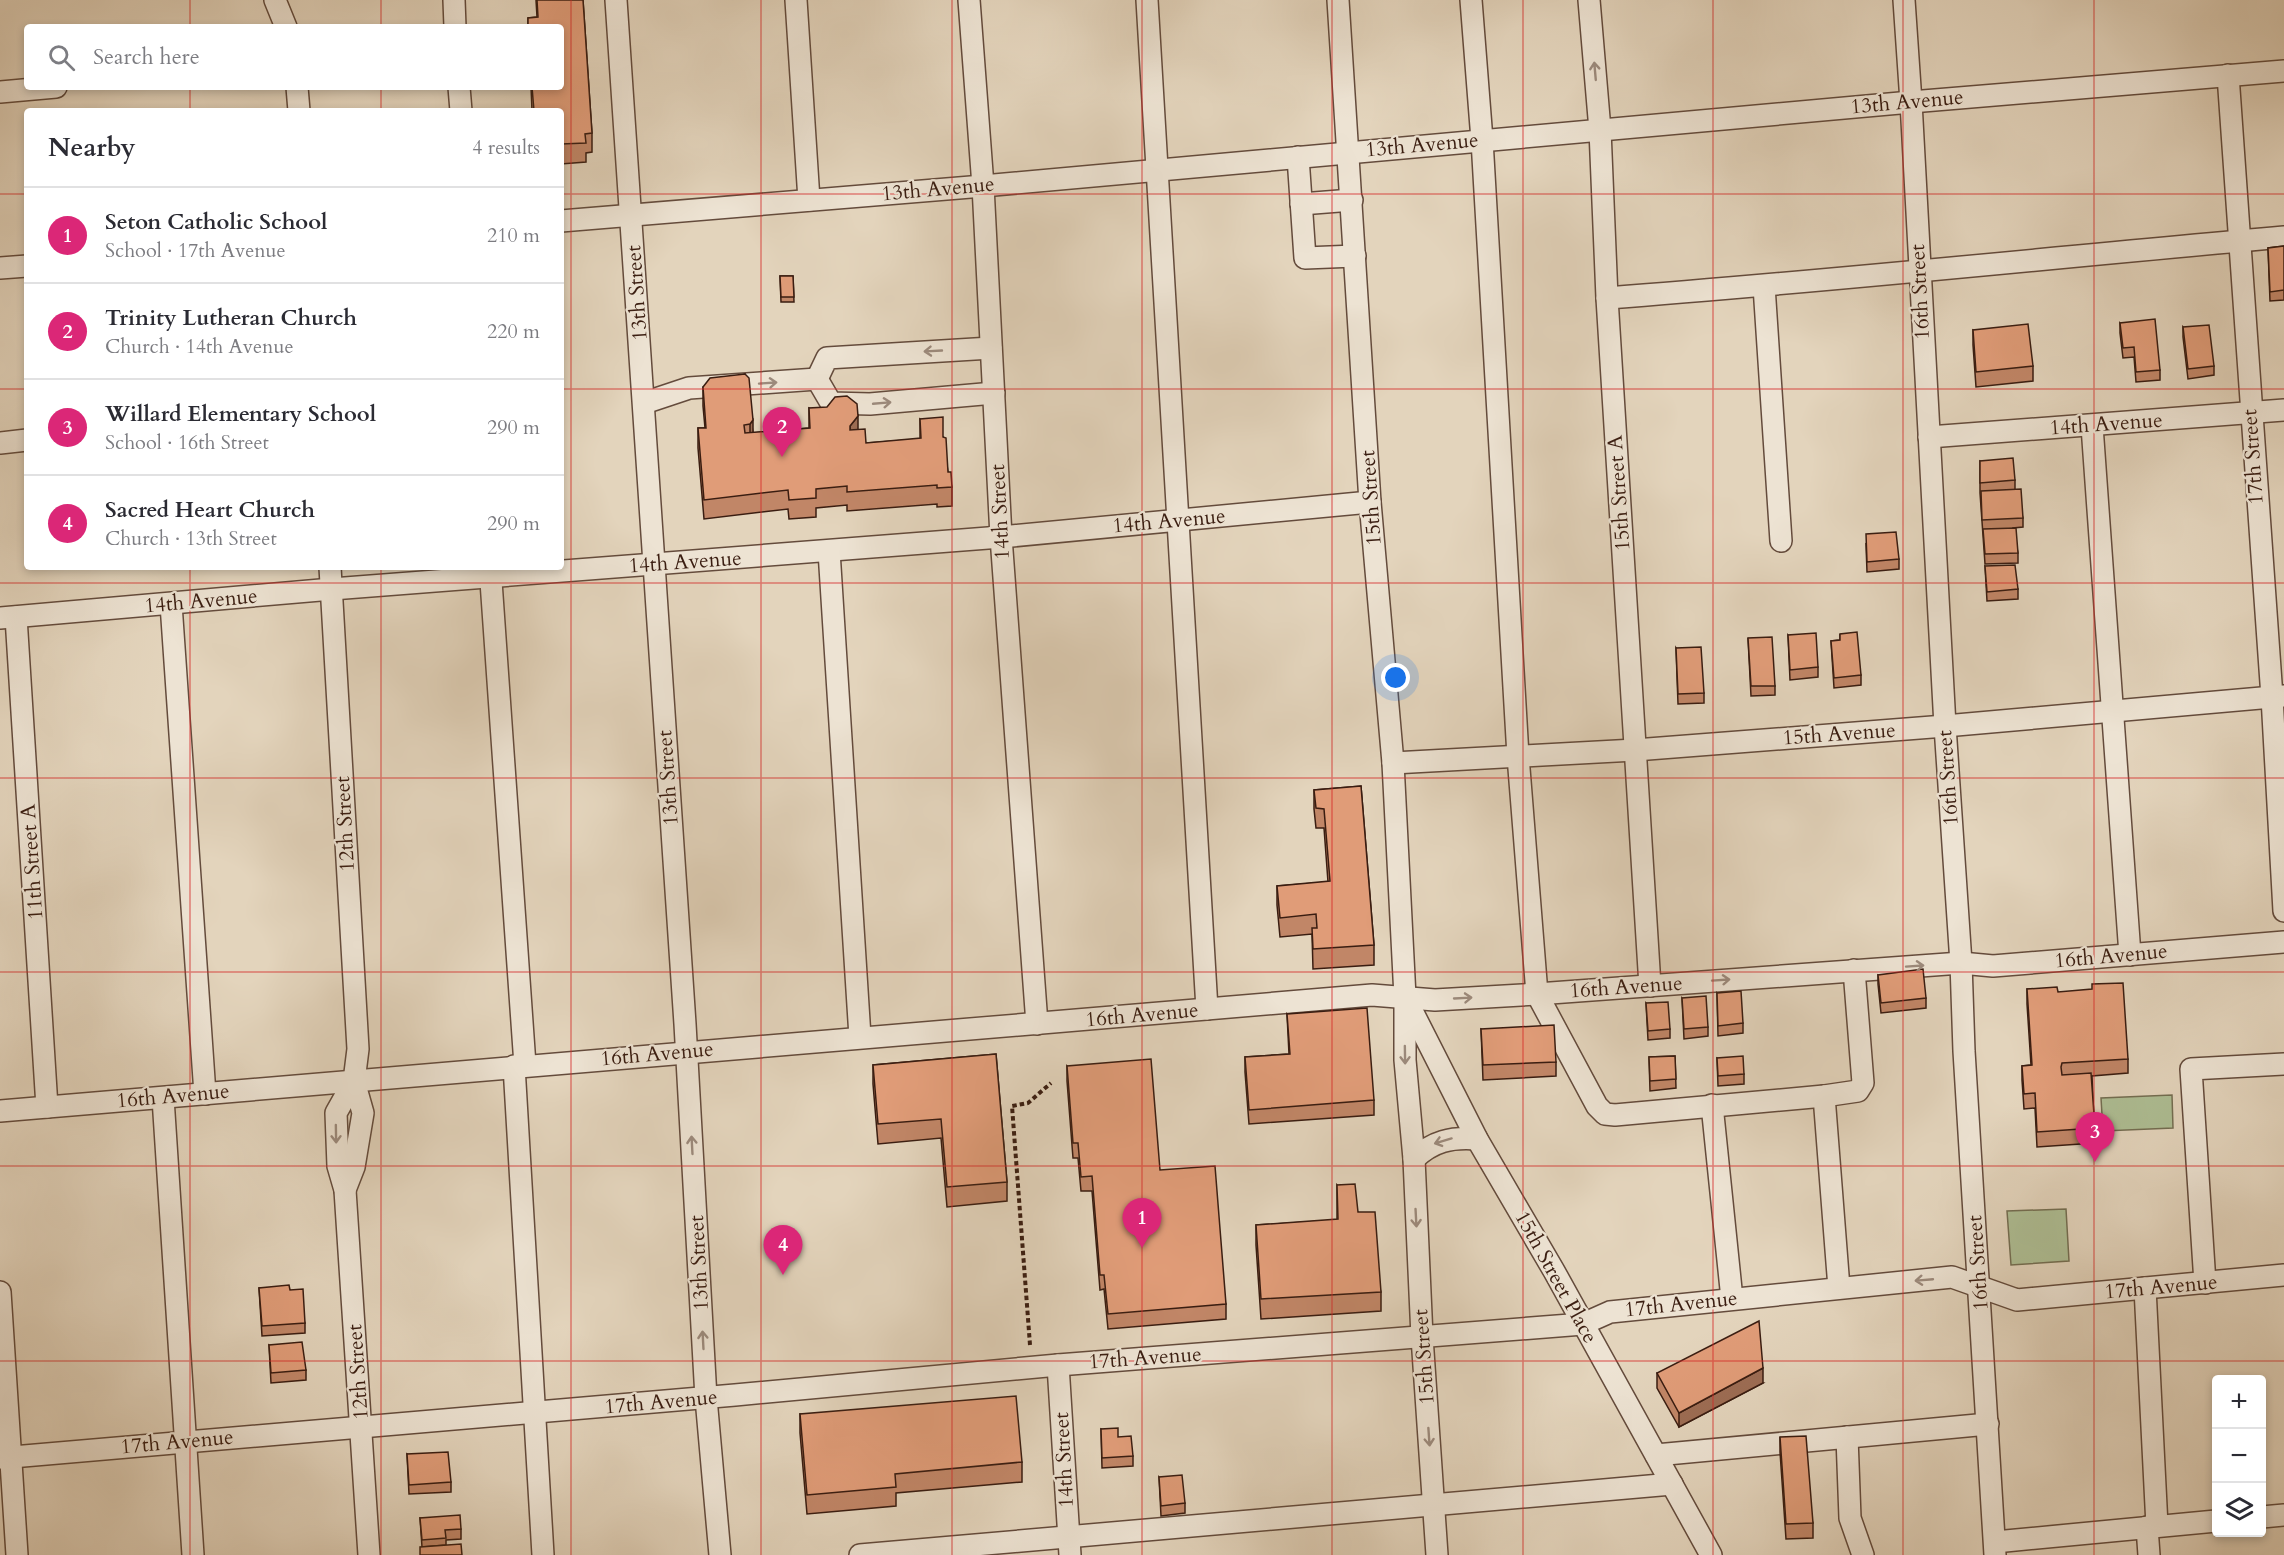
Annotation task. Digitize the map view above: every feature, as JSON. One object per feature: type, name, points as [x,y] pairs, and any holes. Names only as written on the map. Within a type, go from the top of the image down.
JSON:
[{"type":"street","points":[[274,0],[285,24]]},
{"type":"street","points":[[454,0],[455,24]]},
{"type":"street","name":"13th Street","points":[[616,0],[686,1052],[706,1398],[720,1555]]},
{"type":"street","points":[[796,0],[809,200]]},
{"type":"street","name":"14th Street","points":[[969,0],[982,186],[1001,537],[1037,1024]]},
{"type":"street","points":[[1147,0],[1207,1010]]},
{"type":"street","name":"15th Street","points":[[1338,0],[1370,502],[1393,763],[1405,997],[1405,1060],[1414,1159],[1422,1337],[1437,1555]]},
{"type":"street","points":[[1471,0],[1482,140],[1518,756],[1537,994],[1597,1106],[1605,1114],[1615,1115],[1858,1091],[1863,1083],[1854,970]]},
{"type":"street","name":"15th Street A","points":[[1589,0],[1600,130],[1607,298],[1650,986]]},
{"type":"street","name":"16th Street","points":[[1904,0],[1995,1548]]},
{"type":"street","name":"13th Avenue","points":[[564,221],[2284,71]]},
{"type":"street","name":"17th Street","points":[[2228,75],[2250,413],[2278,697],[2284,911]]},
{"type":"street","points":[[0,92],[24,90]]},
{"type":"street","points":[[297,90],[299,108]]},
{"type":"street","points":[[459,90],[461,108]]},
{"type":"street","points":[[1298,157],[1305,258],[1355,256]]},
{"type":"street","points":[[1301,204],[1352,200]]},
{"type":"street","points":[[1607,298],[1764,286],[2284,237]]},
{"type":"street","points":[[0,268],[24,266]]},
{"type":"street","points":[[1764,286],[1781,541]]},
{"type":"street","points":[[817,379],[827,358],[991,348]]},
{"type":"street","points":[[644,403],[689,388],[817,379]]},
{"type":"street","points":[[817,379],[831,403],[870,404],[994,393]]},
{"type":"street","name":"14th Avenue","points":[[1929,437],[2284,410]]},
{"type":"street","points":[[2092,426],[2130,955]]},
{"type":"street","points":[[0,443],[24,440]]},
{"type":"street","name":"14th Avenue","points":[[564,569],[654,565],[1001,537],[1370,502]]},
{"type":"street","points":[[829,551],[860,1037]]},
{"type":"street","name":"12th Street","points":[[330,570],[358,1049],[354,1082],[336,1113],[338,1166],[345,1190],[369,1555]]},
{"type":"street","name":"14th Avenue","points":[[8,618],[332,589],[490,572],[537,570]]},
{"type":"street","points":[[490,572],[520,1066],[533,1413],[543,1555]]},
{"type":"street","points":[[171,604],[205,1094]]},
{"type":"street","name":"11th Street A","points":[[8,618],[47,1107]]},
{"type":"street","name":"15th Avenue","points":[[1393,763],[1635,750],[2278,697]]},
{"type":"street","name":"16th Avenue","points":[[0,1111],[1372,995],[1435,1000],[1961,963],[1993,966],[2284,942]]},
{"type":"street","name":"15th Street Place","points":[[1405,997],[1477,1139],[1711,1555]]},
{"type":"street","points":[[2205,1283],[2191,1069],[2284,1064]]},
{"type":"street","points":[[1824,1096],[1839,1288]]},
{"type":"street","points":[[163,1098],[193,1555]]},
{"type":"street","points":[[1712,1105],[1732,1299]]},
{"type":"street","points":[[1414,1159],[1426,1147],[1440,1142],[1456,1137],[1477,1139]]},
{"type":"street","name":"17th Avenue","points":[[6,1458],[706,1398],[1058,1365],[1583,1324],[1610,1312],[1952,1277],[2017,1300],[2284,1275]]},
{"type":"street","points":[[2145,1288],[2152,1527],[2149,1555]]},
{"type":"street","points":[[0,1292],[6,1458],[17,1555]]},
{"type":"street","name":"14th Street","points":[[1058,1365],[1069,1546]]},
{"type":"street","points":[[1656,1455],[1988,1424]]},
{"type":"street","points":[[1847,1437],[1850,1518],[1863,1555]]},
{"type":"street","points":[[860,1555],[1069,1546],[1434,1506],[1672,1485]]},
{"type":"street","points":[[2266,1517],[2284,1515]]},
{"type":"street","points":[[1995,1548],[2212,1521]]},
{"type":"path","points":[[1030,1345],[1012,1106],[1028,1102],[1051,1083]]},
{"type":"green space","points":[[2172,1095],[2173,1128],[2103,1131],[2101,1098]]},
{"type":"green space","points":[[2066,1209],[2069,1261],[2011,1265],[2007,1211]]},
{"type":"building","points":[[537,0],[583,0],[592,133],[585,134],[586,143],[564,144],[564,108],[534,108],[532,90],[564,90],[564,24],[528,24],[528,18],[538,17]]},
{"type":"building","points":[[2284,246],[2284,290],[2270,292],[2268,248]]},
{"type":"building","points":[[780,276],[793,276],[794,297],[781,297]]},
{"type":"building","points":[[2155,319],[2160,370],[2136,372],[2134,347],[2123,348],[2120,323]]},
{"type":"building","points":[[2028,324],[2033,366],[1976,372],[1973,330]]},
{"type":"building","points":[[2209,325],[2214,366],[2188,369],[2183,327]]},
{"type":"building","points":[[745,374],[749,378],[753,420],[750,424],[744,425],[745,433],[810,428],[809,408],[827,407],[835,397],[847,396],[857,404],[858,416],[850,426],[850,430],[865,429],[866,443],[921,438],[920,419],[943,417],[943,437],[946,438],[948,472],[951,472],[952,487],[937,488],[937,485],[847,492],[847,486],[816,489],[816,498],[789,500],[788,490],[704,500],[698,428],[706,428],[703,387],[710,378]]},
{"type":"building","points":[[2013,458],[2015,480],[1980,483],[1980,461]]},
{"type":"building","points":[[2021,489],[2023,518],[1982,520],[1981,491]]},
{"type":"building","points":[[2016,528],[2018,553],[1985,554],[1983,529]]},
{"type":"building","points":[[1896,532],[1899,559],[1867,562],[1866,534]]},
{"type":"building","points":[[2015,565],[2018,589],[1987,592],[1985,566]]},
{"type":"building","points":[[1857,632],[1861,675],[1834,678],[1831,641],[1840,640],[1840,634]]},
{"type":"building","points":[[1816,633],[1818,667],[1790,670],[1788,635]]},
{"type":"building","points":[[1772,637],[1775,686],[1751,686],[1748,638]]},
{"type":"building","points":[[1701,647],[1704,693],[1678,694],[1676,648]]},
{"type":"building","points":[[1361,786],[1374,945],[1313,949],[1312,928],[1317,928],[1316,914],[1280,918],[1277,886],[1330,881],[1324,809],[1316,808],[1314,790]]},
{"type":"building","points":[[1923,969],[1926,998],[1881,1003],[1878,975]]},
{"type":"building","points":[[2123,983],[2128,1059],[2062,1063],[2061,1067],[2062,1075],[2091,1073],[2095,1128],[2037,1132],[2035,1093],[2024,1094],[2022,1066],[2032,1065],[2027,989],[2057,987],[2058,992],[2092,989],[2092,984]]},
{"type":"building","points":[[1741,991],[1743,1023],[1718,1026],[1717,993]]},
{"type":"building","points":[[1706,996],[1708,1027],[1684,1029],[1682,998]]},
{"type":"building","points":[[1668,1002],[1670,1029],[1648,1031],[1646,1003]]},
{"type":"building","points":[[1367,1008],[1374,1100],[1249,1110],[1245,1057],[1290,1054],[1287,1014]]},
{"type":"building","points":[[1554,1025],[1556,1062],[1483,1065],[1481,1029]]},
{"type":"building","points":[[996,1054],[1007,1182],[947,1187],[941,1119],[878,1124],[873,1065]]},
{"type":"building","points":[[1675,1056],[1676,1079],[1650,1081],[1649,1057]]},
{"type":"building","points":[[1743,1056],[1744,1074],[1718,1076],[1717,1058]]},
{"type":"building","points":[[1151,1059],[1160,1170],[1215,1166],[1226,1304],[1108,1314],[1104,1275],[1100,1275],[1092,1176],[1081,1177],[1078,1143],[1073,1143],[1067,1066]]},
{"type":"building","points":[[1355,1184],[1358,1212],[1375,1212],[1381,1292],[1261,1299],[1256,1225],[1338,1219],[1337,1185]]},
{"type":"building","points":[[289,1285],[290,1290],[303,1289],[305,1323],[262,1326],[259,1288]]},
{"type":"building","points":[[1759,1321],[1763,1368],[1679,1413],[1657,1373]]},
{"type":"building","points":[[302,1342],[306,1370],[271,1373],[269,1345]]},
{"type":"building","points":[[1016,1396],[1022,1462],[895,1474],[896,1487],[807,1495],[800,1414]]},
{"type":"building","points":[[1118,1428],[1118,1437],[1131,1436],[1133,1456],[1102,1458],[1101,1429]]},
{"type":"building","points":[[1806,1436],[1813,1523],[1786,1524],[1780,1437]]},
{"type":"building","points":[[448,1452],[451,1482],[409,1485],[407,1454]]},
{"type":"building","points":[[1182,1475],[1185,1503],[1161,1506],[1159,1477]]},
{"type":"building","points":[[460,1515],[461,1529],[445,1530],[446,1538],[422,1540],[420,1518]]},
{"type":"building","points":[[461,1544],[462,1555],[420,1555],[420,1547]]},
{"type":"place","name":"Trinity Lutheran Church","points":[[782,457]]},
{"type":"place","name":"Willard Elementary School","points":[[2095,1162]]},
{"type":"place","name":"Seton Catholic School","points":[[1142,1248]]},
{"type":"place","name":"Sacred Heart Church","points":[[783,1275]]}]
